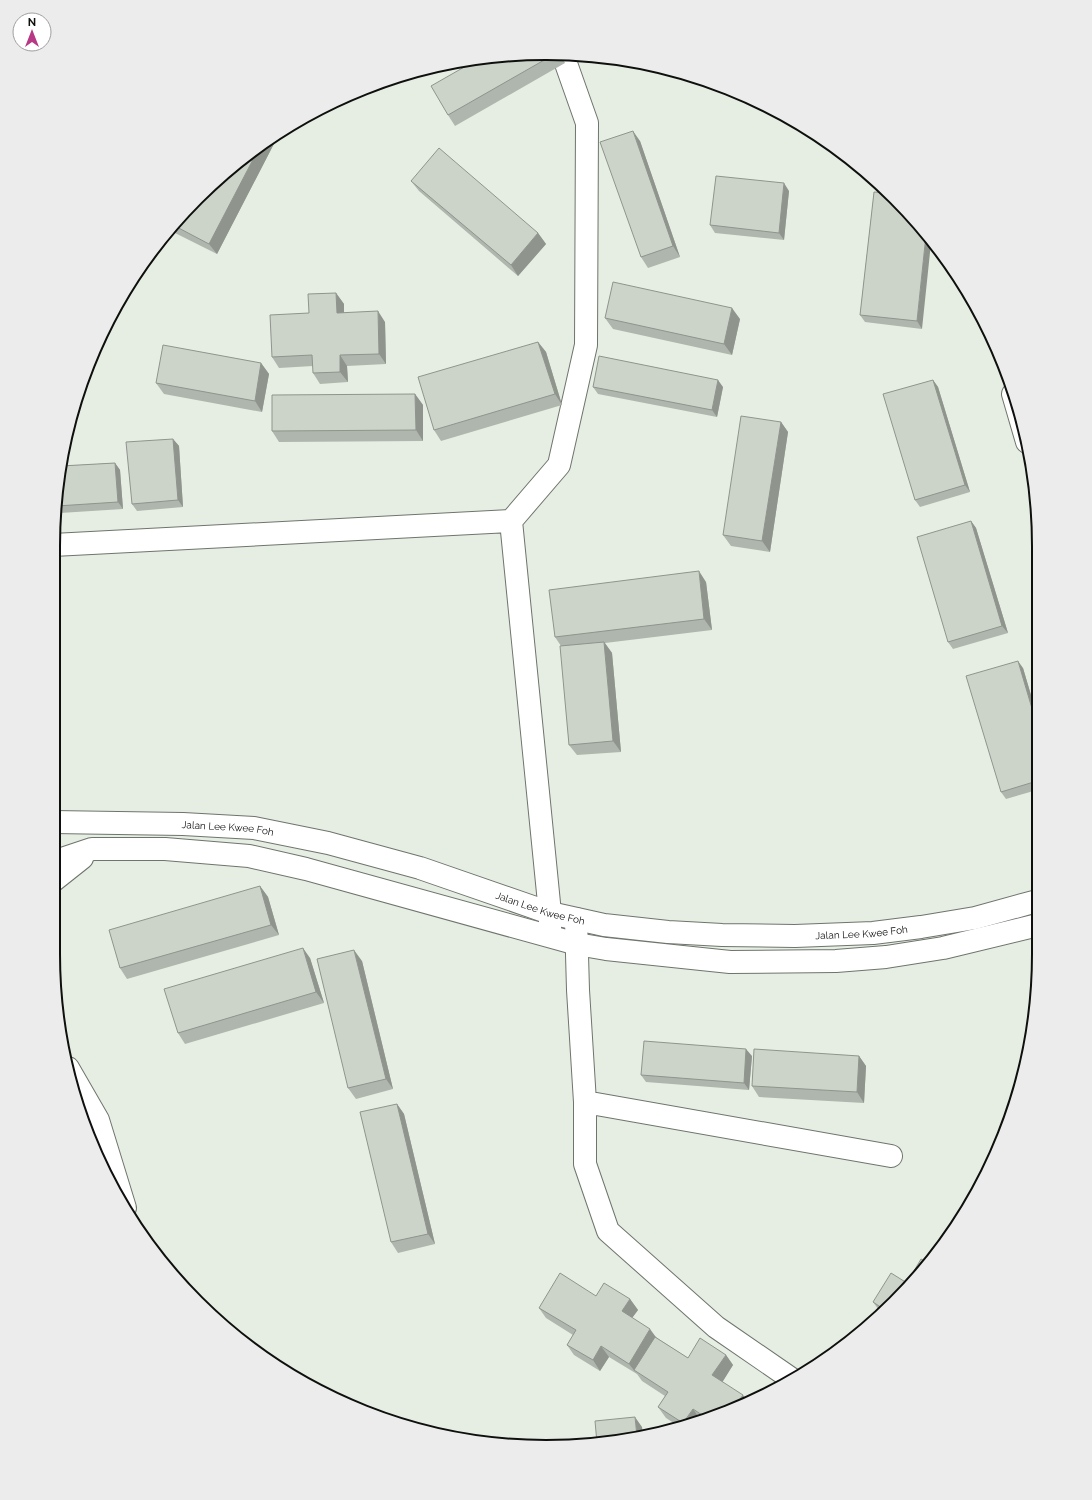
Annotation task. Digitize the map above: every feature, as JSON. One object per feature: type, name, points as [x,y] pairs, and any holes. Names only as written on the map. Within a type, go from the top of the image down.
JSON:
[{"type":"main road","points":[[550,938],[550,913],[511,521],[559,465],[586,346],[587,124],[565,61]]},
{"type":"main road","points":[[60,545],[511,521]]},
{"type":"main road","points":[[60,822],[93,822]]},
{"type":"main road","name":"Jalan Lee Kwee Foh","points":[[60,835],[93,822],[183,824],[254,828],[328,843],[420,868],[550,913],[604,925],[668,932],[722,935],[795,936],[865,934],[921,928],[975,918],[1032,903]]},
{"type":"main road","points":[[60,875],[92,849]]},
{"type":"main road","points":[[60,860],[92,849],[165,849],[249,856],[306,869],[550,938],[577,944],[606,949],[730,962],[836,961],[886,957],[943,948],[1032,926]]},
{"type":"main road","points":[[576,919],[578,994],[585,1102],[585,1164],[608,1231],[716,1327],[787,1376]]},
{"type":"main road","points":[[79,1088],[98,1120],[117,1182]]},
{"type":"main road","points":[[585,1102],[891,1156]]},
{"type":"building","points":[[544,60],[448,115],[431,86],[464,67],[514,61]]},
{"type":"building","points":[[633,131],[673,246],[641,257],[600,142]]},
{"type":"building","points":[[439,148],[538,233],[511,265],[411,181]]},
{"type":"building","points":[[254,157],[209,244],[179,228],[202,202]]},
{"type":"building","points":[[716,176],[784,183],[779,233],[710,225]]},
{"type":"building","points":[[874,192],[879,192],[890,202],[925,242],[917,321],[860,315]]},
{"type":"building","points":[[613,282],[732,308],[724,344],[605,318]]},
{"type":"building","points":[[336,293],[337,313],[378,311],[379,354],[340,355],[340,372],[313,373],[312,355],[272,357],[270,315],[309,313],[308,294]]},
{"type":"building","points":[[538,342],[555,394],[434,430],[418,377]]},
{"type":"building","points":[[163,345],[261,363],[255,401],[156,383]]},
{"type":"building","points":[[599,356],[718,380],[712,410],[593,387]]},
{"type":"building","points":[[933,380],[965,485],[915,500],[883,394]]},
{"type":"building","points":[[415,394],[416,430],[272,431],[272,395]]},
{"type":"building","points":[[741,416],[781,422],[762,541],[723,535]]},
{"type":"building","points":[[173,439],[178,500],[132,504],[126,442]]},
{"type":"building","points":[[115,463],[118,502],[62,506],[67,466]]},
{"type":"building","points":[[971,521],[1002,626],[948,642],[917,537]]},
{"type":"building","points":[[699,571],[704,619],[555,637],[549,590]]},
{"type":"building","points":[[604,642],[613,741],[569,745],[560,646]]},
{"type":"building","points":[[1018,661],[1032,708],[1032,783],[1001,792],[966,676]]},
{"type":"building","points":[[260,886],[271,925],[120,968],[109,930]]},
{"type":"building","points":[[303,948],[316,992],[178,1033],[164,989]]},
{"type":"building","points":[[354,950],[386,1079],[348,1088],[317,959]]},
{"type":"building","points":[[644,1041],[746,1049],[744,1083],[641,1075]]},
{"type":"building","points":[[754,1049],[859,1056],[857,1092],[752,1086]]},
{"type":"building","points":[[397,1104],[428,1234],[391,1242],[360,1112]]},
{"type":"building","points":[[921,1259],[923,1260],[915,1270]]},
{"type":"building","points":[[560,1273],[596,1296],[604,1283],[630,1299],[622,1311],[650,1329],[629,1364],[601,1346],[593,1360],[567,1345],[576,1330],[539,1308]]},
{"type":"building","points":[[891,1273],[904,1281],[880,1307],[873,1302]]},
{"type":"building","points":[[655,1337],[688,1358],[700,1338],[726,1355],[712,1375],[743,1395],[740,1400],[701,1414],[693,1409],[686,1419],[679,1421],[658,1407],[668,1392],[634,1370]]},
{"type":"building","points":[[635,1417],[637,1432],[596,1437],[595,1421]]}]
